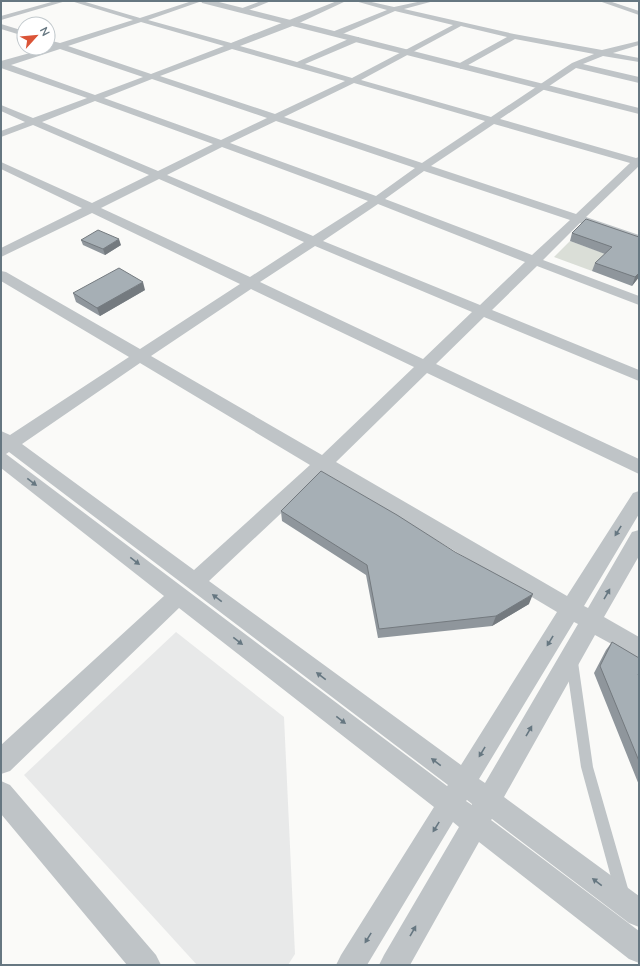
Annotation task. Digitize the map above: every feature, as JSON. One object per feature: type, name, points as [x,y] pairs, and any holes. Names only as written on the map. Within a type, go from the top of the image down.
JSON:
[{"type":"street","points":[[1,18],[63,1]]},
{"type":"street","points":[[74,1],[638,161]]},
{"type":"street","points":[[2,65],[199,1]]},
{"type":"street","points":[[205,1],[639,111]]},
{"type":"street","points":[[241,10],[268,1]]},
{"type":"street","points":[[1,134],[292,23],[343,1]]},
{"type":"street","points":[[358,1],[514,36],[639,60]]},
{"type":"street","points":[[334,34],[395,9],[431,1]]},
{"type":"street","points":[[602,1],[638,12]]},
{"type":"street","points":[[1,253],[276,118],[460,24]]},
{"type":"street","points":[[1,26],[16,31]]},
{"type":"street","points":[[461,66],[514,36]]},
{"type":"street","points":[[297,65],[356,39]]},
{"type":"street","points":[[639,43],[602,53],[576,65],[423,167],[377,200],[3,447],[482,812],[639,949]]},
{"type":"street","points":[[56,44],[639,239]]},
{"type":"street","points":[[2,65],[96,97],[377,200],[639,301]]},
{"type":"street","points":[[576,65],[639,80]]},
{"type":"street","points":[[1,108],[313,241],[639,376]]},
{"type":"street","points":[[1,762],[187,588],[323,464],[638,161]]},
{"type":"street","points":[[5,171],[93,208],[639,467]]},
{"type":"street","points":[[1,275],[639,649]]},
{"type":"street","points":[[351,965],[569,609],[639,498]]},
{"type":"street","points":[[394,965],[639,538]]},
{"type":"street","points":[[1,794],[146,965]]},
{"type":"street","points":[[482,812],[632,908]]},
{"type":"lane","points":[[571,657],[586,767],[632,908]]},
{"type":"shaded area","points":[[570,241],[609,255],[592,271],[554,257]]},
{"type":"shaded area","points":[[176,632],[284,717],[295,954],[288,965],[197,965],[24,775]]},
{"type":"building","points":[[586,219],[639,237],[639,273],[635,277],[595,263],[612,247],[572,233]]},
{"type":"building","points":[[98,230],[119,239],[103,249],[81,240]]},
{"type":"building","points":[[119,268],[143,282],[97,308],[73,293]]},
{"type":"building","points":[[321,471],[397,515],[455,552],[533,594],[496,616],[379,629],[367,565],[281,511]]},
{"type":"building","points":[[612,642],[639,658],[639,761],[600,666]]}]
